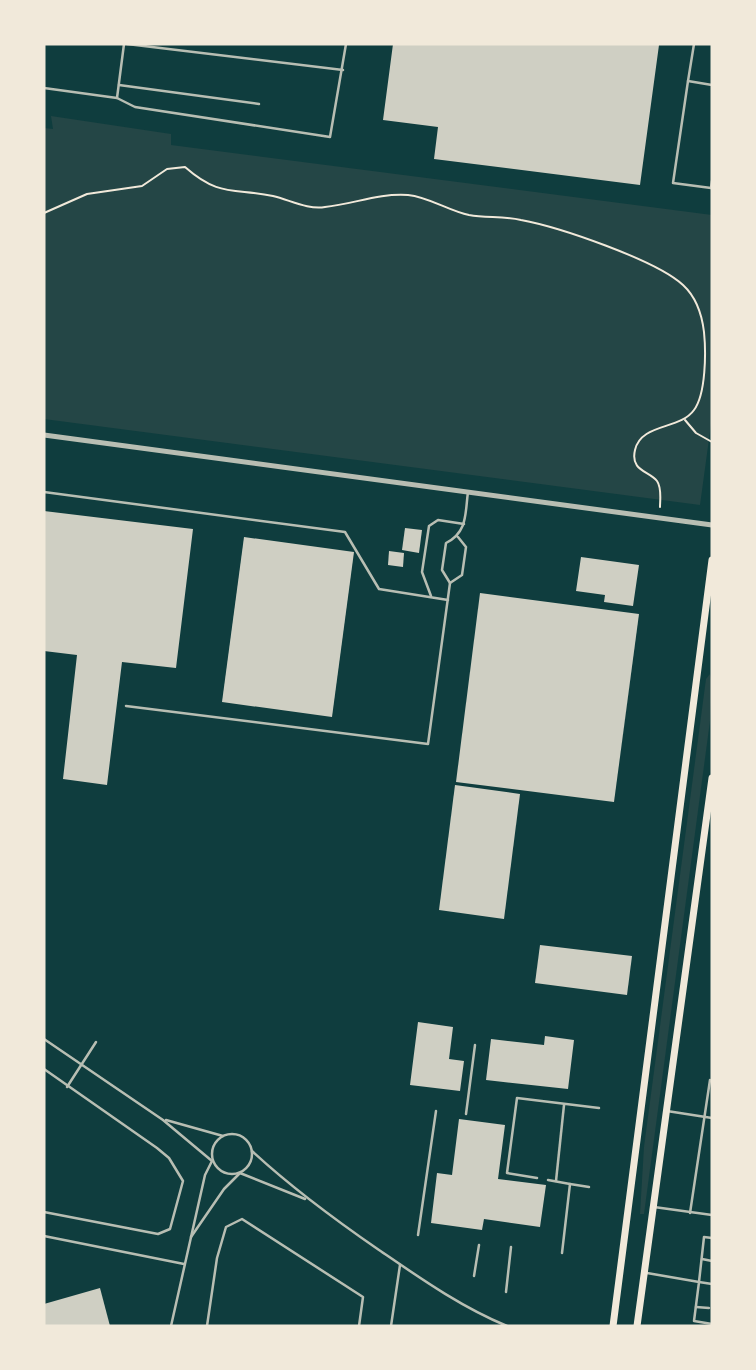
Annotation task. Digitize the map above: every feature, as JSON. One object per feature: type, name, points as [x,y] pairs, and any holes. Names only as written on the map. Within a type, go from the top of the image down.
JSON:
[{"type":"main road","points":[[613,1326],[712,559]]},
{"type":"main road","points":[[637,1326],[712,778]]},
{"type":"street","points":[[44,435],[712,525]]},
{"type":"lane","points":[[117,98],[126,44],[343,70]]},
{"type":"lane","points":[[44,88],[117,98],[135,107],[330,137],[346,44]]},
{"type":"lane","points":[[694,44],[673,183],[711,188],[712,181]]},
{"type":"lane","points":[[688,81],[712,85]]},
{"type":"lane","points":[[119,85],[259,104]]},
{"type":"lane","points":[[44,492],[345,532],[379,589],[448,600]]},
{"type":"lane","points":[[125,706],[428,744],[450,583],[442,570],[446,543],[458,537],[464,524],[468,492]]},
{"type":"lane","points":[[432,597],[422,572],[429,526],[438,520],[464,524]]},
{"type":"lane","points":[[450,583],[462,575],[466,547],[458,537]]},
{"type":"lane","points":[[44,1039],[163,1120],[212,1161],[220,1172],[240,1173],[308,1200]]},
{"type":"lane","points":[[67,1087],[96,1042]]},
{"type":"lane","points":[[466,1114],[475,1045]]},
{"type":"lane","points":[[44,1069],[157,1148],[169,1158],[183,1181],[170,1229],[158,1234],[44,1212]]},
{"type":"lane","points":[[690,1213],[710,1080]]},
{"type":"lane","points":[[537,1178],[507,1173],[517,1098],[599,1108]]},
{"type":"lane","points":[[556,1181],[564,1104]]},
{"type":"lane","points":[[666,1110],[712,1118]]},
{"type":"lane","points":[[418,1235],[436,1111]]},
{"type":"lane","points":[[163,1120],[223,1136]]},
{"type":"lane","points":[[171,1326],[205,1175],[212,1161],[212,1149],[218,1139],[229,1134],[246,1139],[252,1151],[308,1200],[400,1265],[474,1312],[507,1326]]},
{"type":"lane","points":[[190,1238],[224,1189],[250,1164],[252,1151]]},
{"type":"lane","points":[[548,1180],[589,1187]]},
{"type":"lane","points":[[562,1253],[570,1184]]},
{"type":"lane","points":[[653,1207],[712,1215]]},
{"type":"lane","points":[[207,1326],[217,1258],[226,1227],[242,1219],[363,1297],[359,1326]]},
{"type":"lane","points":[[44,1236],[184,1264]]},
{"type":"lane","points":[[712,1238],[704,1237],[694,1321],[712,1324]]},
{"type":"lane","points":[[474,1276],[479,1245]]},
{"type":"lane","points":[[506,1292],[511,1247]]},
{"type":"lane","points":[[702,1259],[712,1261]]},
{"type":"lane","points":[[391,1326],[400,1265]]},
{"type":"lane","points":[[644,1272],[712,1284]]},
{"type":"lane","points":[[696,1307],[709,1308]]},
{"type":"path","points":[[44,213],[87,194],[142,186],[167,169],[185,167],[201,181],[221,189],[273,196],[320,208],[384,195],[412,196],[470,215],[501,216],[552,228],[665,271],[691,294],[701,315],[704,369],[701,394],[695,410],[684,419],[643,436],[637,444],[634,455],[639,470],[656,479],[659,484],[660,507]]},
{"type":"path","points":[[684,419],[695,433],[712,442]]},
{"type":"shaded area","points":[[51,116],[171,134],[171,145],[712,215],[712,417],[700,505],[44,419],[44,128],[53,129]]},
{"type":"shaded area","points":[[710,674],[710,721],[644,1214],[640,1214],[644,1147],[706,679]]},
{"type":"building","points":[[393,44],[659,45],[640,185],[434,159],[438,127],[383,120]]},
{"type":"building","points":[[44,511],[193,529],[176,668],[122,662],[107,785],[63,779],[77,655],[44,651]]},
{"type":"building","points":[[405,528],[422,530],[419,553],[402,550]]},
{"type":"building","points":[[244,537],[354,552],[332,717],[222,702]]},
{"type":"building","points":[[389,551],[404,553],[403,567],[388,565]]},
{"type":"building","points":[[581,557],[639,565],[633,606],[604,602],[605,595],[576,591]]},
{"type":"building","points":[[480,593],[639,614],[614,802],[456,782]]},
{"type":"building","points":[[455,785],[520,794],[504,919],[439,910]]},
{"type":"building","points":[[540,945],[632,956],[627,995],[535,983]]},
{"type":"building","points":[[418,1022],[453,1027],[449,1059],[464,1061],[460,1091],[410,1085]]},
{"type":"building","points":[[545,1036],[574,1040],[568,1089],[486,1080],[491,1039],[544,1045]]},
{"type":"building","points":[[459,1119],[505,1125],[498,1179],[546,1185],[540,1227],[484,1219],[482,1230],[431,1223],[437,1173],[452,1175]]},
{"type":"building","points":[[100,1288],[110,1326],[44,1326],[44,1304]]}]
